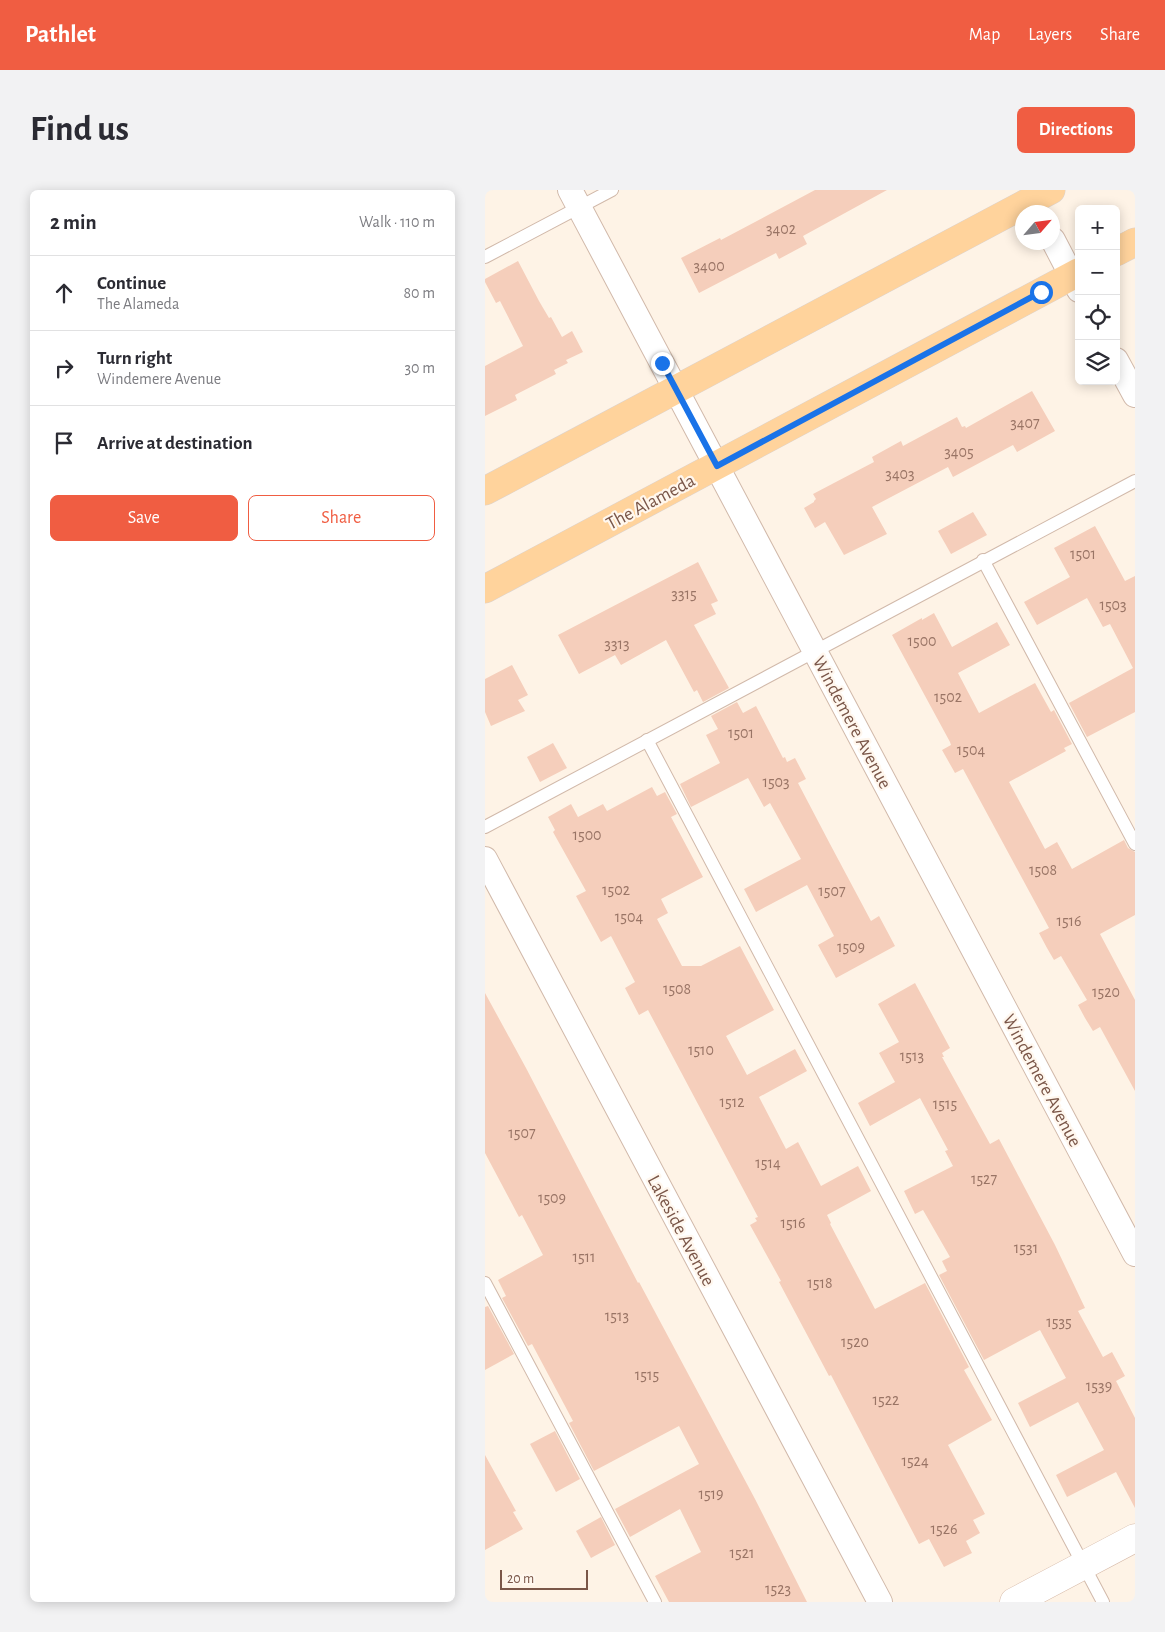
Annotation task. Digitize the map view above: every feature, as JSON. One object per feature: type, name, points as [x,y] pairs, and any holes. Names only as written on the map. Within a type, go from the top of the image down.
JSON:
[{"type":"main road","points":[[485,491],[1037,198]]},
{"type":"main road","points":[[1120,250],[1135,242]]},
{"type":"main road","name":"The Alameda","points":[[485,589],[1075,280]]},
{"type":"street","name":"Windemere Avenue","points":[[575,199],[1135,1254]]},
{"type":"street","points":[[1059,250],[1075,277]]},
{"type":"street","points":[[1120,367],[1135,395]]},
{"type":"street","name":"Lakeside Avenue","points":[[485,859],[880,1602]]},
{"type":"street","points":[[1015,1602],[1135,1538]]},
{"type":"lane","points":[[485,258],[575,199],[612,190]]},
{"type":"lane","points":[[485,827],[1135,480]]},
{"type":"lane","points":[[983,560],[1135,844]]},
{"type":"lane","points":[[647,740],[1103,1602]]},
{"type":"lane","points":[[485,1283],[655,1602]]},
{"type":"building","points":[[815,190],[887,190],[803,236],[807,244],[779,259],[776,253],[699,293],[681,258],[720,238],[721,240]]},
{"type":"building","points":[[518,261],[539,301],[562,337],[572,331],[583,352],[566,360],[568,363],[554,370],[556,374],[515,395],[517,400],[485,416],[485,366],[523,346],[500,301],[496,303],[485,279]]},
{"type":"building","points":[[1032,391],[1055,431],[1017,452],[1013,445],[953,477],[948,467],[872,507],[887,534],[844,555],[825,522],[815,528],[804,508],[816,499],[813,494],[874,462],[872,457],[901,441],[903,446],[957,417],[962,427],[965,426],[966,428]]},
{"type":"building","points":[[973,512],[987,535],[951,554],[938,531]]},
{"type":"building","points":[[1095,526],[1125,581],[1135,576],[1135,712],[1087,737],[1069,703],[1133,668],[1110,624],[1103,627],[1087,598],[1037,625],[1024,602],[1070,577],[1054,548]]},
{"type":"building","points":[[698,562],[718,601],[711,604],[716,614],[694,625],[729,688],[703,702],[697,690],[694,692],[666,640],[621,665],[615,655],[579,674],[558,635]]},
{"type":"building","points":[[934,613],[952,647],[997,622],[1010,645],[958,673],[979,713],[1035,683],[1051,712],[1054,710],[1072,744],[1064,748],[1066,751],[1009,782],[1045,849],[1057,842],[1072,869],[1124,840],[1128,848],[1135,852],[1135,915],[1100,934],[1135,1000],[1135,1091],[1100,1027],[1093,1031],[1085,1018],[1078,1005],[1087,1000],[1061,956],[1054,960],[1039,933],[1049,928],[963,769],[955,773],[942,750],[951,745],[950,742],[892,635]]},
{"type":"building","points":[[512,665],[528,695],[518,700],[525,711],[491,726],[485,712],[485,679]]},
{"type":"building","points":[[737,702],[743,713],[756,706],[783,758],[785,757],[787,762],[795,758],[806,779],[798,783],[830,844],[871,921],[879,916],[895,946],[836,978],[818,945],[834,936],[807,885],[756,912],[744,889],[801,859],[770,803],[764,807],[748,778],[691,807],[680,784],[720,763],[706,735],[718,729],[711,716]]},
{"type":"building","points":[[553,743],[567,768],[540,782],[527,757]]},
{"type":"building","points":[[652,787],[657,796],[665,792],[677,814],[671,817],[703,877],[661,899],[668,913],[657,919],[682,966],[701,966],[740,946],[774,1010],[726,1036],[747,1075],[795,1049],[807,1071],[759,1097],[786,1149],[798,1142],[821,1186],[858,1166],[871,1191],[827,1215],[830,1224],[875,1309],[925,1283],[969,1367],[964,1370],[992,1420],[948,1445],[985,1514],[973,1520],[980,1533],[966,1541],[972,1553],[944,1567],[929,1539],[919,1544],[831,1375],[829,1376],[779,1282],[781,1281],[750,1225],[757,1221],[755,1218],[758,1217],[648,1010],[639,1015],[625,988],[635,982],[611,936],[601,942],[576,896],[586,891],[553,832],[555,830],[548,817],[571,804],[578,817],[603,804],[607,811]]},
{"type":"building","points":[[915,983],[950,1048],[942,1053],[944,1057],[942,1057],[990,1144],[999,1139],[1055,1245],[1085,1308],[1078,1311],[1103,1357],[1112,1352],[1125,1376],[1116,1381],[1135,1418],[1135,1508],[1116,1472],[1067,1497],[1056,1475],[1104,1450],[1078,1402],[1030,1427],[1018,1403],[1066,1378],[1040,1330],[984,1360],[939,1275],[947,1271],[942,1261],[950,1257],[923,1210],[915,1214],[904,1191],[953,1166],[945,1151],[948,1150],[920,1098],[870,1126],[858,1103],[895,1082],[879,1053],[899,1042],[878,1004]]},
{"type":"building","points":[[485,993],[638,1283],[755,1499],[807,1602],[669,1602],[655,1576],[701,1552],[680,1509],[630,1537],[615,1509],[699,1464],[679,1426],[594,1471],[569,1423],[573,1421],[532,1344],[528,1346],[502,1298],[506,1296],[498,1280],[543,1255],[522,1215],[519,1217],[485,1153]]},
{"type":"building","points":[[488,1306],[514,1354],[485,1370],[485,1307]]},
{"type":"building","points":[[555,1431],[580,1479],[556,1492],[530,1444]]},
{"type":"building","points":[[485,1455],[516,1511],[513,1512],[523,1529],[485,1550]]},
{"type":"building","points":[[601,1517],[615,1545],[591,1558],[576,1531]]},
{"type":"route","points":[[662,363],[717,466],[1041,292]]}]
